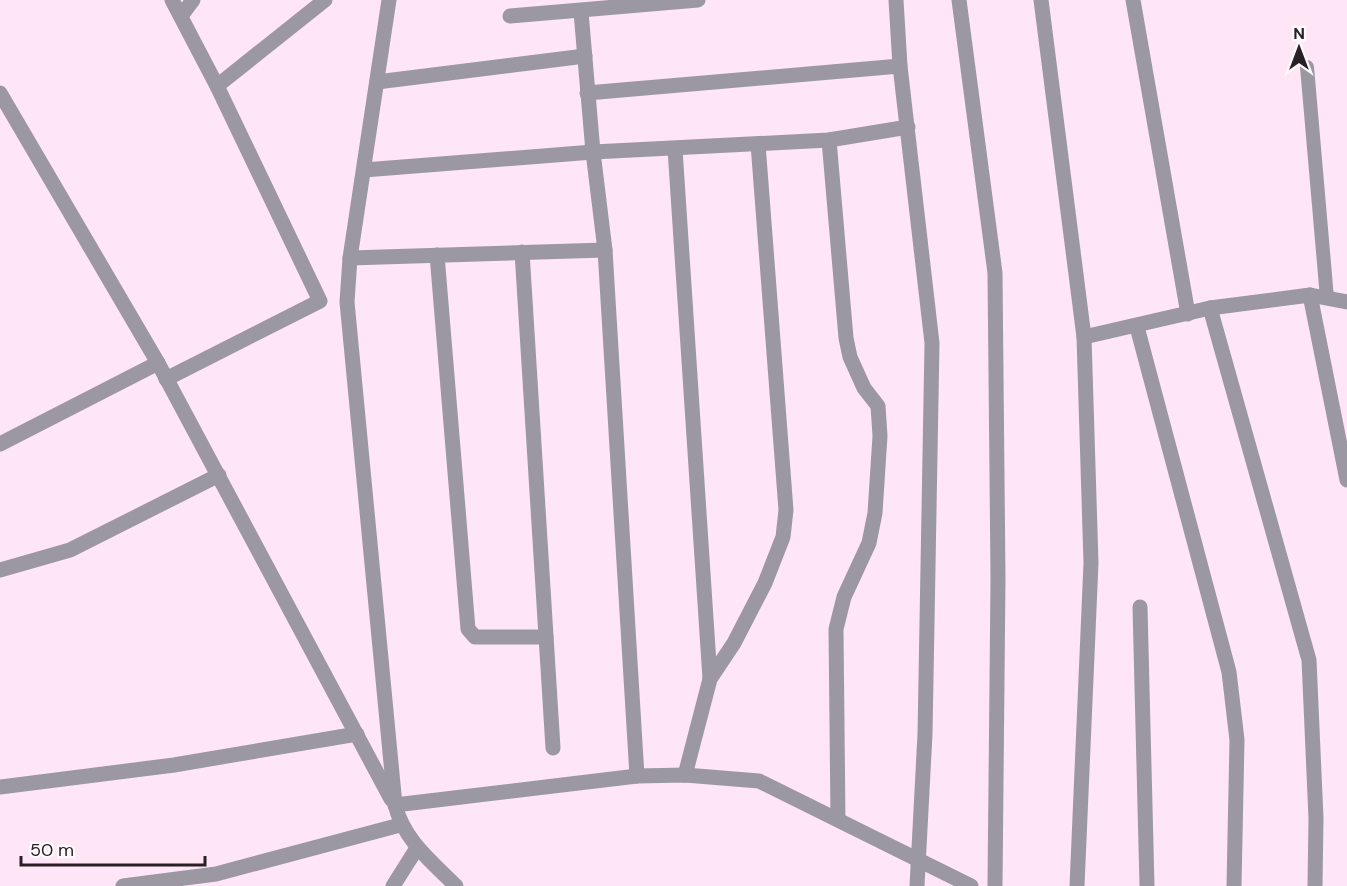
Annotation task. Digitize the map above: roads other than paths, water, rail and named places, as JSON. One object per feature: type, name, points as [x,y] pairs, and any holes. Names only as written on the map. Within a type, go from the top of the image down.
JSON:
[{"type":"street","points":[[166,379],[320,301],[172,0]]},
{"type":"street","points":[[181,15],[193,0]]},
{"type":"street","points":[[216,86],[325,0]]},
{"type":"street","points":[[389,0],[350,258],[347,302],[394,805]]},
{"type":"street","points":[[510,16],[581,12],[698,0]]},
{"type":"street","points":[[896,0],[900,66],[932,343],[925,734],[917,859],[918,886]]},
{"type":"street","points":[[958,0],[995,273],[998,590],[995,886]]},
{"type":"street","points":[[1041,0],[1084,337],[1091,563],[1077,886]]},
{"type":"street","points":[[1133,0],[1188,314]]},
{"type":"street","points":[[581,12],[587,93],[605,250],[638,776]]},
{"type":"street","points":[[377,82],[585,56]]},
{"type":"street","points":[[587,93],[900,66]]},
{"type":"street","points":[[0,93],[158,363],[357,734],[394,805],[400,825],[417,848],[456,886]]},
{"type":"street","points":[[364,170],[593,152],[829,140],[908,127]]},
{"type":"street","points":[[829,140],[846,338],[850,357],[864,388],[878,406],[880,436],[875,513],[869,543],[844,597],[836,629],[838,820]]},
{"type":"street","points":[[710,678],[734,644],[765,583],[783,537],[786,510],[758,144]]},
{"type":"street","points":[[675,149],[710,678],[685,775]]},
{"type":"street","points":[[350,258],[605,250]]},
{"type":"street","points":[[522,252],[553,748]]},
{"type":"street","points":[[437,255],[468,629],[475,637],[546,637]]},
{"type":"street","points":[[1084,337],[1137,327],[1210,308],[1310,295],[1347,302]]},
{"type":"street","points":[[1310,295],[1347,480]]},
{"type":"street","points":[[1210,308],[1309,660],[1316,818],[1315,886]]},
{"type":"street","points":[[1137,327],[1229,672],[1237,740],[1234,886]]},
{"type":"street","points":[[0,444],[158,363]]},
{"type":"street","points":[[0,570],[70,550],[219,476]]},
{"type":"street","points":[[1140,607],[1147,886]]},
{"type":"street","points":[[0,787],[174,765],[357,734]]},
{"type":"street","points":[[394,805],[638,776],[685,775],[759,781],[971,886]]},
{"type":"street","points":[[123,886],[216,874],[400,825]]},
{"type":"street","points":[[393,886],[417,848]]},
{"type":"lane","points":[[1307,67],[1328,298]]}]
